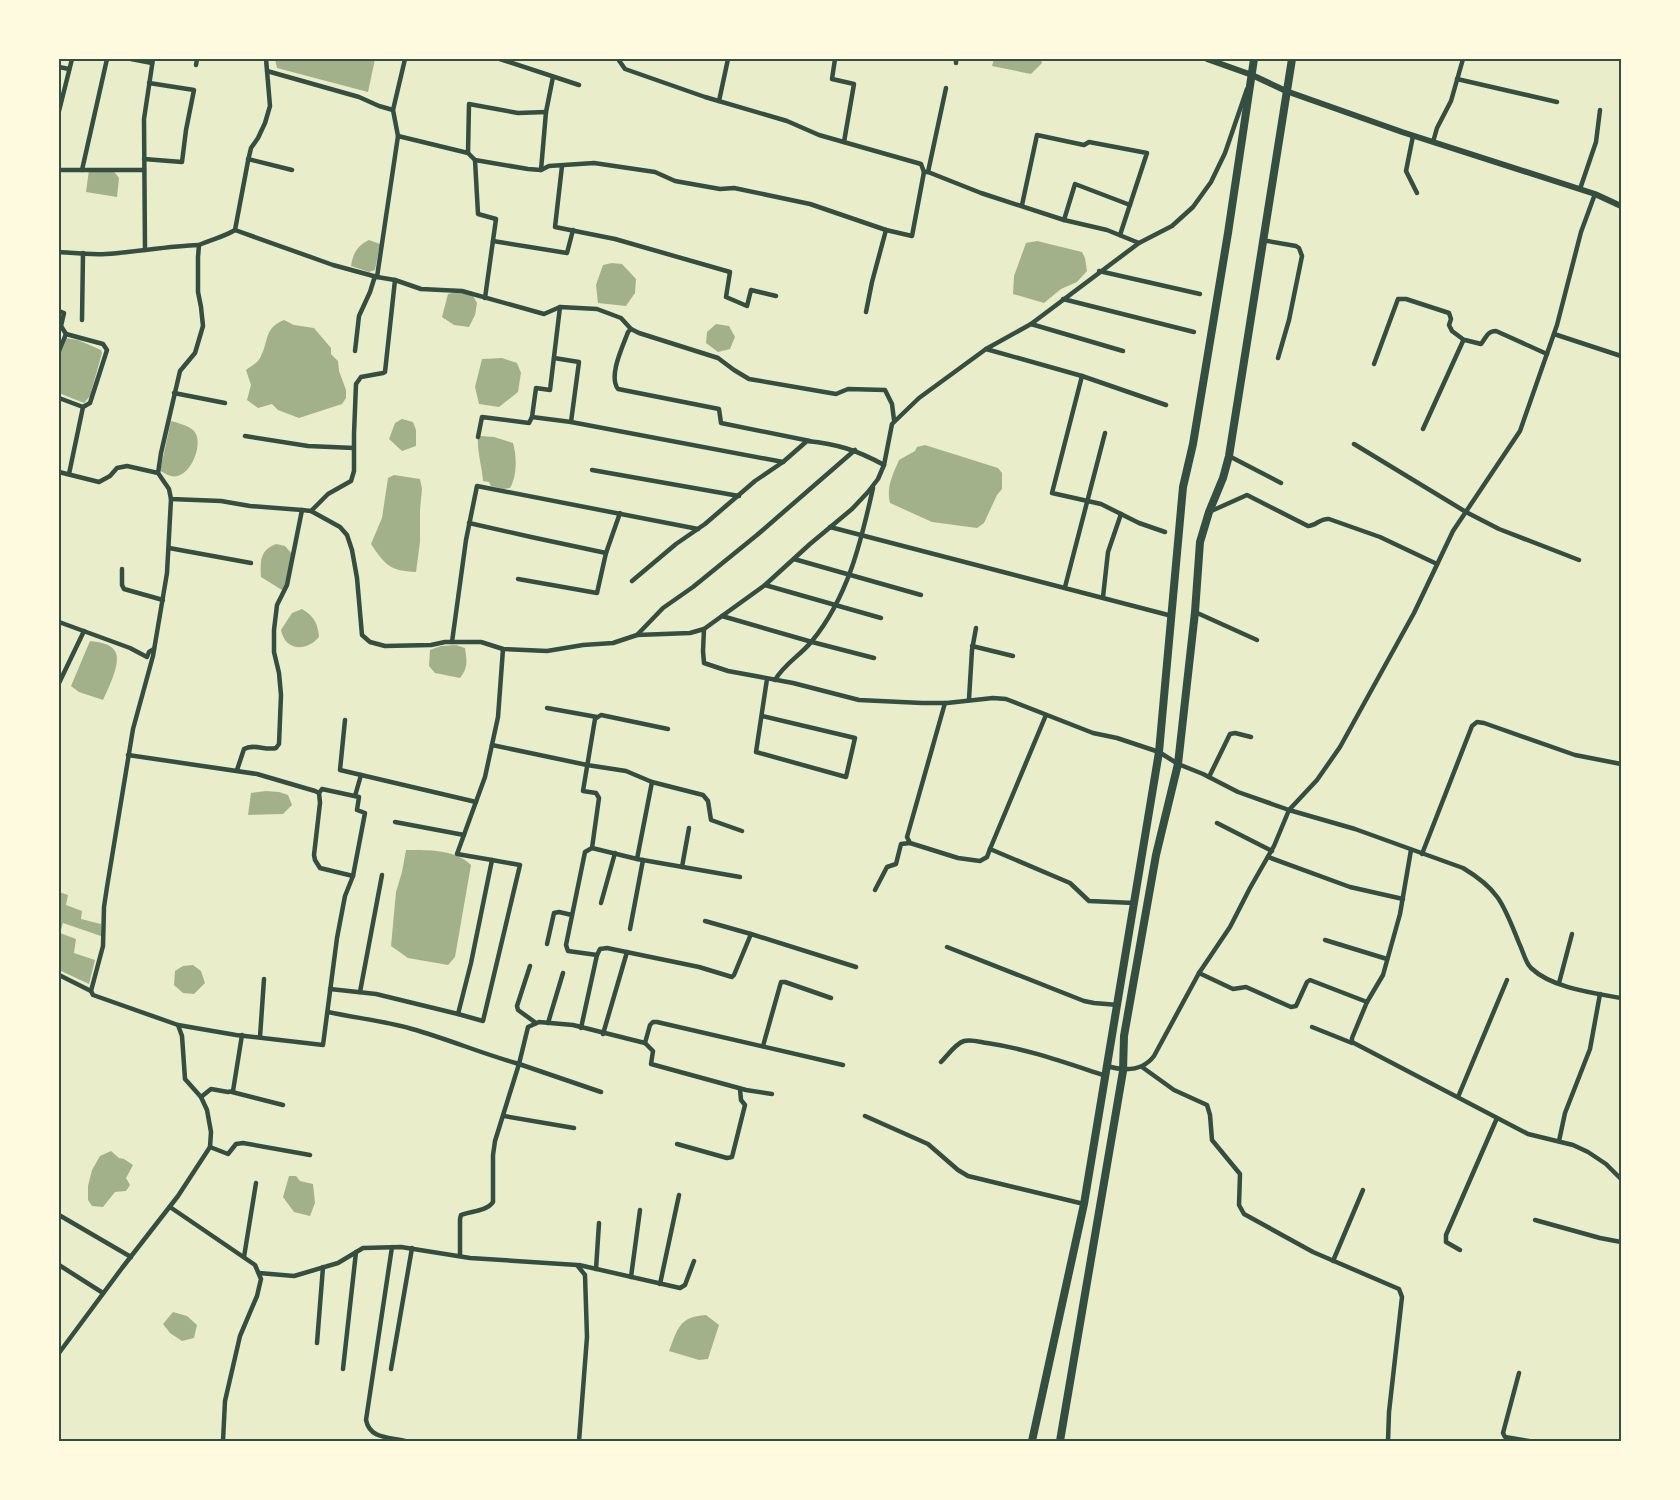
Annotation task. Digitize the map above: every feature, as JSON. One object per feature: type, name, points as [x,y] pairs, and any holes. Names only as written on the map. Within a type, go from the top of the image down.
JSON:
[{"type":"highway","points":[[1032,1441],[1084,1204],[1159,752],[1183,488],[1193,444],[1228,233],[1254,59]]},
{"type":"highway","points":[[1060,1441],[1122,1071],[1124,1036],[1156,855],[1178,764],[1195,612],[1200,542],[1229,456],[1292,59]]},
{"type":"main road","points":[[1207,59],[1252,75],[1286,91],[1413,136],[1596,194],[1621,206]]},
{"type":"street","points":[[59,111],[72,59]]},
{"type":"street","points":[[82,170],[107,59]]},
{"type":"street","points":[[131,59],[152,61],[144,120],[145,250]]},
{"type":"street","points":[[196,65],[197,59]]},
{"type":"street","points":[[59,252],[103,254],[200,244],[210,239],[226,236],[235,230],[251,148],[265,123],[270,106],[266,59]]},
{"type":"street","points":[[355,350],[359,316],[376,277],[398,136],[393,110],[405,59]]},
{"type":"street","points":[[500,59],[579,86]]},
{"type":"street","points":[[618,59],[625,69],[719,101],[787,121],[819,135],[921,164],[926,172],[981,193],[1064,220],[1107,230],[1139,243]]},
{"type":"street","points":[[719,101],[728,59]]},
{"type":"street","points":[[835,59],[832,79],[854,84],[844,142]]},
{"type":"street","points":[[1433,142],[1437,128],[1451,101],[1463,59]]},
{"type":"street","points":[[59,67],[69,69]]},
{"type":"street","points":[[267,71],[359,97],[393,110]]},
{"type":"street","points":[[894,420],[919,398],[986,349],[1030,324],[1139,243],[1172,226],[1193,207],[1211,182],[1225,153],[1252,75]]},
{"type":"street","points":[[541,170],[546,112],[553,77]]},
{"type":"street","points":[[1457,79],[1556,102]]},
{"type":"street","points":[[144,159],[182,162],[194,90],[149,83]]},
{"type":"street","points":[[398,136],[468,153],[475,160],[500,166],[541,170],[549,166],[594,163],[655,172],[675,181],[720,189],[734,188],[815,206],[886,230],[912,236],[946,88]]},
{"type":"street","points":[[468,153],[469,104],[518,113],[546,112]]},
{"type":"street","points":[[1580,189],[1596,142],[1600,110]]},
{"type":"street","points":[[1022,205],[1038,135],[1084,145],[1089,142],[1148,153],[1120,235]]},
{"type":"street","points":[[1413,136],[1406,171],[1417,193]]},
{"type":"street","points":[[248,159],[292,170]]},
{"type":"street","points":[[475,160],[478,214],[496,219],[485,298]]},
{"type":"street","points":[[562,166],[555,227],[615,239],[730,272],[726,297],[747,306],[751,290],[776,296]]},
{"type":"street","points":[[59,170],[144,170]]},
{"type":"street","points":[[1064,220],[1075,184],[1130,205]]},
{"type":"street","points":[[1107,1066],[1122,1071],[1142,1067],[1149,1063],[1154,1056],[1199,973],[1230,927],[1272,851],[1289,810],[1317,780],[1340,747],[1397,644],[1453,531],[1520,432],[1548,354],[1581,232],[1596,194]]},
{"type":"street","points":[[235,230],[333,265],[376,277],[395,280],[421,289],[462,292],[544,314],[560,307],[597,309],[621,318],[631,329],[639,333],[718,358],[750,379],[836,394],[848,389],[885,390],[892,404],[894,420],[884,464],[873,487],[862,536],[850,574],[836,605],[812,642],[786,665],[775,680]]},
{"type":"street","points":[[493,241],[567,253],[573,230]]},
{"type":"street","points":[[866,312],[886,230]]},
{"type":"street","points":[[1262,240],[1296,246],[1299,248],[1302,256],[1289,320],[1278,358]]},
{"type":"street","points":[[158,473],[180,371],[195,353],[203,326],[202,307],[198,292],[200,244]]},
{"type":"street","points":[[82,320],[83,253]]},
{"type":"street","points":[[1099,271],[1200,294]]},
{"type":"street","points":[[311,511],[328,494],[351,481],[354,471],[356,384],[361,377],[383,374],[385,372],[395,280]]},
{"type":"street","points":[[1374,364],[1396,303],[1398,299],[1402,298],[1449,313],[1451,319],[1449,325],[1452,332],[1464,340],[1481,344],[1490,331],[1496,332],[1548,354]]},
{"type":"street","points":[[1063,299],[1194,332]]},
{"type":"street","points":[[478,437],[482,417],[529,423],[532,417],[536,388],[550,390],[560,307]]},
{"type":"street","points":[[59,311],[64,313],[61,326],[66,334],[103,344],[107,350],[90,403],[83,407],[69,474]]},
{"type":"street","points":[[1030,324],[1123,350]]},
{"type":"street","points":[[631,329],[628,332],[617,362],[614,384],[618,389],[719,409],[721,423],[829,443],[855,450],[884,464]]},
{"type":"street","points":[[59,351],[66,334]]},
{"type":"street","points":[[1554,334],[1621,356]]},
{"type":"street","points":[[1423,429],[1460,343],[1464,340]]},
{"type":"street","points":[[986,349],[1082,376],[1166,405]]},
{"type":"street","points":[[554,358],[579,362],[571,422]]},
{"type":"street","points":[[1082,376],[1052,493],[1101,504],[1139,523],[1165,532]]},
{"type":"street","points":[[174,392],[225,403]]},
{"type":"street","points":[[59,398],[83,407]]},
{"type":"street","points":[[532,417],[571,422],[783,462]]},
{"type":"street","points":[[1065,588],[1105,433]]},
{"type":"street","points":[[245,436],[308,446],[354,448]]},
{"type":"street","points":[[632,581],[676,544],[739,496],[755,481],[783,462],[807,441],[810,441]]},
{"type":"street","points":[[1354,444],[1466,512],[1499,529],[1579,560]]},
{"type":"street","points":[[637,635],[663,608],[757,535],[855,450]]},
{"type":"street","points":[[1229,456],[1281,482]]},
{"type":"street","points":[[59,472],[99,482],[110,476],[117,468],[127,466],[158,473],[169,488],[171,499],[167,573],[154,649],[132,728],[105,897],[103,946],[91,991]]},
{"type":"street","points":[[592,470],[739,496]]},
{"type":"street","points":[[452,642],[477,486],[698,529]]},
{"type":"street","points":[[171,499],[221,501],[250,506],[311,511],[340,527],[347,535],[357,578],[360,629],[364,638],[370,642],[385,646],[481,642],[503,649],[547,651],[583,645],[613,644],[637,635],[690,633],[704,630],[765,585],[852,509],[873,487]]},
{"type":"street","points":[[1210,512],[1247,496],[1308,526],[1329,519],[1380,537],[1437,564]]},
{"type":"street","points":[[237,770],[246,747],[272,749],[276,748],[279,744],[281,694],[274,652],[274,630],[277,604],[287,585],[302,510]]},
{"type":"street","points":[[518,578],[597,593],[606,553],[620,514]]},
{"type":"street","points":[[1103,597],[1108,552],[1121,514]]},
{"type":"street","points":[[470,522],[531,538],[606,553]]},
{"type":"street","points":[[830,527],[1172,616]]},
{"type":"street","points":[[169,548],[251,563]]},
{"type":"street","points":[[794,559],[921,595]]},
{"type":"street","points":[[122,569],[122,585],[124,589],[162,600]]},
{"type":"street","points":[[765,585],[882,618]]},
{"type":"street","points":[[1195,612],[1257,640]]},
{"type":"street","points":[[722,616],[874,658]]},
{"type":"street","points":[[59,622],[130,648],[147,657],[149,652],[154,649]]},
{"type":"street","points":[[969,699],[972,646],[976,628]]},
{"type":"street","points":[[704,630],[704,663],[859,700],[946,703],[969,699],[1006,699],[1093,734],[1117,738],[1159,752],[1178,764],[1238,792],[1289,810],[1355,829],[1464,868],[1491,888],[1503,906],[1529,967],[1544,977],[1578,990],[1621,998]]},
{"type":"street","points":[[59,683],[84,631]]},
{"type":"street","points":[[972,646],[1013,656]]},
{"type":"street","points":[[330,989],[376,994],[483,1021],[520,865],[457,854],[485,777],[498,717],[503,649]]},
{"type":"street","points":[[762,716],[856,738],[846,777],[756,752],[767,678]]},
{"type":"street","points":[[910,843],[906,837],[946,703]]},
{"type":"street","points":[[547,708],[598,717],[601,715],[668,729]]},
{"type":"street","points":[[875,890],[887,867],[896,864],[901,844],[910,843],[958,858],[980,861],[987,857],[1046,715]]},
{"type":"street","points":[[592,848],[599,798],[596,792],[583,791],[595,719],[598,717]]},
{"type":"street","points":[[345,720],[340,770],[476,802]]},
{"type":"street","points":[[1422,854],[1472,726],[1477,722],[1574,755],[1621,764]]},
{"type":"street","points":[[1209,777],[1230,734],[1251,736]]},
{"type":"street","points":[[492,745],[587,765],[626,771],[652,782],[703,795],[708,801],[711,820],[742,831]]},
{"type":"street","points":[[128,755],[237,770],[257,774],[318,793]]},
{"type":"street","points":[[355,796],[361,775]]},
{"type":"street","points":[[637,859],[652,782]]},
{"type":"street","points":[[59,975],[91,991],[96,997],[178,1025],[323,1045],[345,896],[353,876],[365,813],[357,810],[359,797],[322,789],[318,793]]},
{"type":"street","points":[[318,793],[320,803],[315,860],[320,868],[353,876]]},
{"type":"street","points":[[395,822],[464,835]]},
{"type":"street","points":[[1217,823],[1272,851]]},
{"type":"street","points":[[682,867],[689,828]]},
{"type":"street","points":[[597,954],[568,951],[566,945],[585,852],[592,848],[637,859],[740,877]]},
{"type":"street","points":[[990,848],[1070,883],[1089,900],[1134,903]]},
{"type":"street","points":[[1354,1044],[1352,1038],[1367,1002],[1381,979],[1398,923],[1411,850]]},
{"type":"street","points":[[600,903],[615,853]]},
{"type":"street","points":[[1268,856],[1350,887],[1402,899]]},
{"type":"street","points":[[458,1014],[471,963],[492,860]]},
{"type":"street","points":[[630,929],[643,860]]},
{"type":"street","points":[[360,992],[382,875]]},
{"type":"street","points":[[547,944],[554,913],[559,912],[572,915]]},
{"type":"street","points":[[705,921],[856,966]]},
{"type":"street","points":[[581,1028],[597,954],[600,949],[607,948],[699,967],[732,977],[751,934]]},
{"type":"street","points":[[1559,983],[1572,934]]},
{"type":"street","points":[[1325,940],[1387,959]]},
{"type":"street","points":[[947,947],[1084,1001],[1118,1004]]},
{"type":"street","points":[[603,1034],[627,952]]},
{"type":"street","points":[[530,966],[517,1006],[521,1013],[536,1023]]},
{"type":"street","points":[[548,1023],[563,973]]},
{"type":"street","points":[[1199,973],[1233,989],[1246,987],[1293,1008],[1296,1006],[1307,982],[1310,980],[1367,1002]]},
{"type":"street","points":[[260,1037],[264,979]]},
{"type":"street","points":[[1458,1096],[1507,980]]},
{"type":"street","points":[[763,1046],[781,982],[831,998]]},
{"type":"street","points":[[1559,1141],[1565,1114],[1592,1042],[1600,994]]},
{"type":"street","points":[[328,1012],[410,1028],[601,1092]]},
{"type":"street","points":[[645,1043],[650,1025],[653,1022],[657,1022],[843,1065]]},
{"type":"street","points":[[460,1256],[460,1219],[462,1215],[486,1208],[493,1202],[493,1154],[528,1027],[536,1023],[548,1023],[581,1028],[645,1043],[653,1051],[651,1064],[740,1089],[772,1094]]},
{"type":"street","points":[[59,1352],[170,1207],[210,1147],[211,1132],[207,1110],[202,1097],[185,1079],[182,1036],[178,1025]]},
{"type":"street","points":[[1312,1027],[1354,1044],[1458,1096],[1528,1134],[1573,1145],[1588,1152],[1606,1164],[1621,1179]]},
{"type":"street","points":[[232,1092],[235,1086],[242,1035]]},
{"type":"street","points":[[941,1062],[956,1046],[970,1040],[1033,1051],[1106,1076]]},
{"type":"street","points":[[1142,1067],[1174,1090],[1207,1105],[1210,1115],[1212,1140],[1240,1174],[1239,1205],[1244,1214],[1333,1261],[1400,1289],[1388,1441]]},
{"type":"street","points":[[202,1097],[211,1089],[232,1092],[283,1105]]},
{"type":"street","points":[[677,1144],[727,1158],[732,1157],[745,1105],[741,1100],[740,1089]]},
{"type":"street","points":[[504,1116],[574,1128]]},
{"type":"street","points":[[865,1116],[928,1144],[958,1170],[968,1176],[1084,1204]]},
{"type":"street","points":[[1460,1250],[1446,1242],[1446,1234],[1497,1118]]},
{"type":"street","points":[[210,1147],[228,1154],[236,1144],[242,1143],[310,1155]]},
{"type":"street","points":[[244,1257],[256,1183]]},
{"type":"street","points":[[1333,1261],[1363,1190]]},
{"type":"street","points":[[660,1284],[680,1196]]},
{"type":"street","points":[[170,1207],[255,1265],[261,1279],[240,1336],[225,1401],[223,1441]]},
{"type":"street","points":[[631,1277],[640,1210]]},
{"type":"street","points":[[59,1215],[131,1257]]},
{"type":"street","points":[[1535,1220],[1621,1242]]},
{"type":"street","points":[[596,1269],[600,1223]]},
{"type":"street","points":[[259,1273],[294,1276],[338,1263],[364,1248],[392,1247],[412,1248],[460,1256],[577,1265],[677,1288],[682,1287],[694,1261]]},
{"type":"street","points":[[392,1247],[366,1420],[372,1433],[405,1441]]},
{"type":"street","points":[[391,1369],[412,1248]]},
{"type":"street","points":[[343,1369],[356,1252]]},
{"type":"street","points":[[59,1265],[103,1293]]},
{"type":"street","points":[[577,1265],[585,1275],[587,1337],[579,1441]]},
{"type":"street","points":[[317,1343],[323,1267]]},
{"type":"street","points":[[1518,1372],[1503,1433],[1505,1437],[1529,1441]]},
{"type":"shaded area","points":[[275,59],[375,59],[368,92],[277,68]]},
{"type":"shaded area","points":[[994,59],[1041,59],[1042,63],[1031,74],[992,66]]},
{"type":"shaded area","points":[[89,170],[113,170],[119,178],[117,197],[86,192]]},
{"type":"shaded area","points":[[369,240],[380,244],[375,270],[369,272],[351,266],[356,250]]},
{"type":"shaded area","points":[[1037,241],[1082,252],[1087,271],[1077,282],[1061,289],[1044,303],[1013,294],[1014,276],[1026,243]]},
{"type":"shaded area","points":[[612,263],[622,264],[636,279],[635,293],[626,306],[598,303],[596,285],[603,265]]},
{"type":"shaded area","points":[[462,291],[473,296],[477,303],[475,315],[469,327],[454,325],[442,317],[448,294]]},
{"type":"shaded area","points":[[284,320],[294,325],[314,328],[331,348],[331,354],[338,361],[339,371],[346,390],[346,398],[342,404],[299,418],[278,410],[272,404],[258,408],[247,400],[251,385],[246,370],[260,358],[268,335],[273,327]]},
{"type":"shaded area","points":[[716,324],[729,326],[735,337],[730,349],[718,352],[706,343],[707,332]]},
{"type":"shaded area","points":[[65,338],[78,340],[101,350],[102,353],[90,396],[84,403],[59,393],[59,356]]},
{"type":"shaded area","points":[[502,358],[517,363],[521,373],[518,392],[499,407],[479,404],[475,387],[482,359]]},
{"type":"shaded area","points":[[402,419],[413,422],[416,430],[416,446],[402,451],[389,439],[395,423]]},
{"type":"shaded area","points":[[171,421],[185,425],[197,435],[197,451],[194,459],[190,467],[178,476],[171,476],[160,471]]},
{"type":"shaded area","points":[[478,437],[494,437],[513,443],[516,466],[510,488],[503,489],[491,486],[489,482],[483,481],[478,443]]},
{"type":"shaded area","points":[[925,445],[998,468],[1002,473],[1002,489],[997,495],[984,523],[977,528],[932,522],[890,503],[889,492],[892,476],[899,460],[915,451],[917,447]]},
{"type":"shaded area","points":[[394,475],[420,479],[422,489],[420,542],[416,572],[400,570],[389,566],[371,544],[382,518],[388,478]]},
{"type":"shaded area","points":[[276,544],[285,546],[292,554],[287,585],[282,590],[261,577],[262,557],[267,549]]},
{"type":"shaded area","points":[[302,609],[310,614],[315,621],[319,637],[308,645],[297,647],[287,642],[281,630],[292,613]]},
{"type":"shaded area","points":[[90,641],[110,646],[117,656],[114,676],[103,700],[79,692],[71,686]]},
{"type":"shaded area","points":[[456,645],[465,648],[466,653],[466,668],[460,678],[435,673],[429,666],[430,650],[441,646]]},
{"type":"shaded area","points":[[266,791],[288,795],[292,805],[283,814],[248,815],[251,793]]},
{"type":"shaded area","points":[[406,850],[449,853],[471,865],[455,957],[448,965],[408,958],[391,946],[396,892]]},
{"type":"shaded area","points":[[59,892],[68,895],[66,905],[82,911],[81,919],[101,924],[101,936],[63,923],[60,933],[76,939],[74,953],[95,960],[89,984],[59,970]]},
{"type":"shaded area","points":[[193,965],[201,971],[205,983],[194,994],[183,993],[174,985],[175,971],[183,966]]},
{"type":"shaded area","points":[[111,1151],[119,1158],[133,1165],[126,1178],[130,1185],[126,1191],[115,1192],[103,1207],[92,1206],[88,1200],[88,1186],[92,1170],[100,1156]]},
{"type":"shaded area","points":[[289,1176],[296,1176],[300,1181],[313,1184],[315,1203],[310,1216],[294,1212],[283,1197]]},
{"type":"shaded area","points":[[173,1312],[187,1316],[197,1325],[194,1338],[182,1341],[170,1333],[163,1324]]},
{"type":"shaded area","points":[[706,1315],[719,1325],[708,1359],[699,1360],[669,1351],[678,1330],[685,1321],[697,1316]]}]
